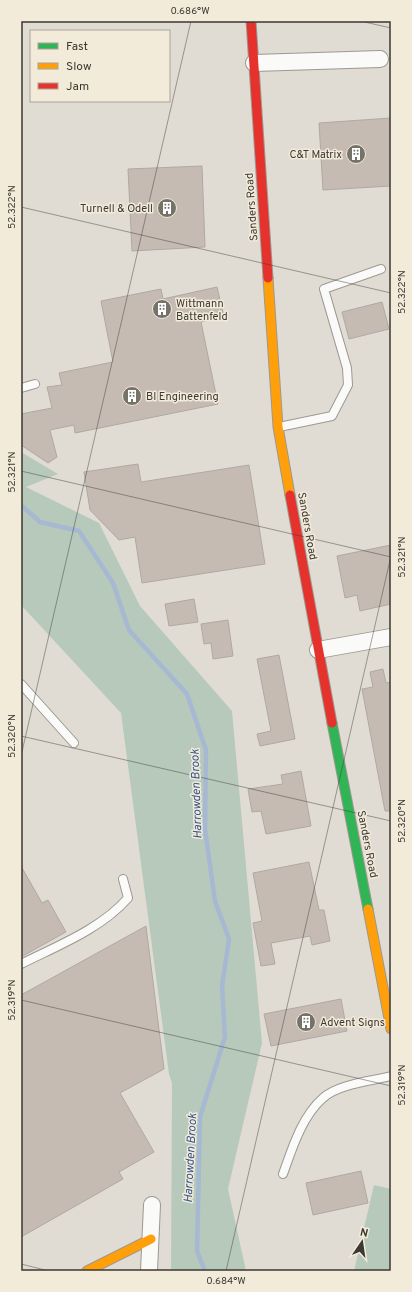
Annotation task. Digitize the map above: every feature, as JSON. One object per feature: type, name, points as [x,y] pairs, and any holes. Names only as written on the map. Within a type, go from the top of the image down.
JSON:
[{"type":"street","name":"Sanders Road","points":[[251,21],[278,427],[318,650],[391,1029]]},
{"type":"street","points":[[254,63],[380,59]]},
{"type":"street","points":[[318,650],[391,637]]},
{"type":"street","points":[[149,1271],[152,1205]]},
{"type":"street","points":[[87,1271],[151,1239]]},
{"type":"lane","points":[[278,427],[332,416],[348,385],[347,368],[324,289],[381,269]]},
{"type":"lane","points":[[21,388],[35,384]]},
{"type":"lane","points":[[21,684],[74,744]]},
{"type":"lane","points":[[21,964],[81,933],[116,912],[128,898],[123,879]]},
{"type":"lane","points":[[283,1174],[292,1149],[309,1115],[324,1097],[342,1088],[391,1076]]},
{"type":"green space","points":[[21,452],[58,474],[26,487],[99,523],[140,606],[232,711],[262,1043],[228,1189],[246,1271],[171,1271],[172,1083],[169,1074],[121,713],[21,605]]},
{"type":"green space","points":[[374,1185],[391,1189],[391,1271],[354,1271]]},
{"type":"building","name":"C&T Matrix","points":[[391,118],[391,186],[323,190],[319,123]]},
{"type":"building","name":"Turnell & Odell","points":[[202,166],[205,247],[132,251],[128,169]]},
{"type":"building","points":[[217,287],[224,317],[201,322],[218,404],[75,433],[74,425],[50,430],[57,457],[48,463],[21,445],[21,414],[52,408],[47,387],[62,385],[59,373],[113,362],[101,301],[161,289],[163,299]]},
{"type":"building","points":[[382,302],[389,329],[349,339],[342,312]]},
{"type":"building","points":[[138,464],[141,482],[249,465],[265,564],[142,583],[135,537],[119,540],[90,510],[84,472]]},
{"type":"building","points":[[391,545],[391,604],[360,611],[357,595],[345,598],[337,556]]},
{"type":"building","points":[[194,599],[198,622],[169,626],[165,604]]},
{"type":"building","points":[[228,620],[233,656],[213,659],[211,643],[204,644],[201,624]]},
{"type":"building","points":[[279,655],[295,739],[260,746],[257,734],[271,731],[257,659]]},
{"type":"building","points":[[383,669],[386,683],[391,682],[391,811],[385,811],[362,689],[373,687],[370,672]]},
{"type":"building","points":[[301,771],[311,826],[266,834],[261,811],[252,812],[248,789],[283,784],[281,775]]},
{"type":"building","points":[[309,862],[319,910],[324,910],[330,941],[312,945],[310,936],[271,943],[275,964],[261,966],[253,923],[262,921],[253,873]]},
{"type":"building","points":[[21,866],[42,903],[48,900],[66,932],[21,957]]},
{"type":"building","points":[[146,926],[164,1069],[120,1093],[154,1152],[119,1172],[123,1179],[21,1237],[21,995]]},
{"type":"building","name":"Advent Signs","points":[[341,999],[347,1031],[271,1046],[264,1014]]},
{"type":"building","points":[[361,1171],[368,1203],[313,1215],[306,1183]]},
{"type":"waterway","name":"Harrowden Brook","points":[[21,505],[40,522],[79,531],[113,583],[129,630],[187,694],[206,750],[205,829],[215,901],[229,939],[222,986],[225,1037],[200,1117],[197,1251],[205,1271]]},
{"type":"traffic: fast","points":[[332,723],[368,909]]},
{"type":"traffic: slow","points":[[268,278],[278,427],[290,495]]},
{"type":"traffic: slow","points":[[368,909],[391,1029]]},
{"type":"traffic: slow","points":[[87,1271],[151,1239]]},
{"type":"traffic: jam","points":[[251,21],[268,278]]},
{"type":"traffic: jam","points":[[290,495],[332,723]]},
{"type":"place","name":"C&T Matrix","points":[[356,154]]},
{"type":"place","name":"Turnell & Odell","points":[[167,208]]},
{"type":"place","name":"Wittmann Battenfeld","points":[[162,309]]},
{"type":"place","name":"BI Engineering","points":[[132,396]]},
{"type":"place","name":"Advent Signs","points":[[306,1022]]}]
